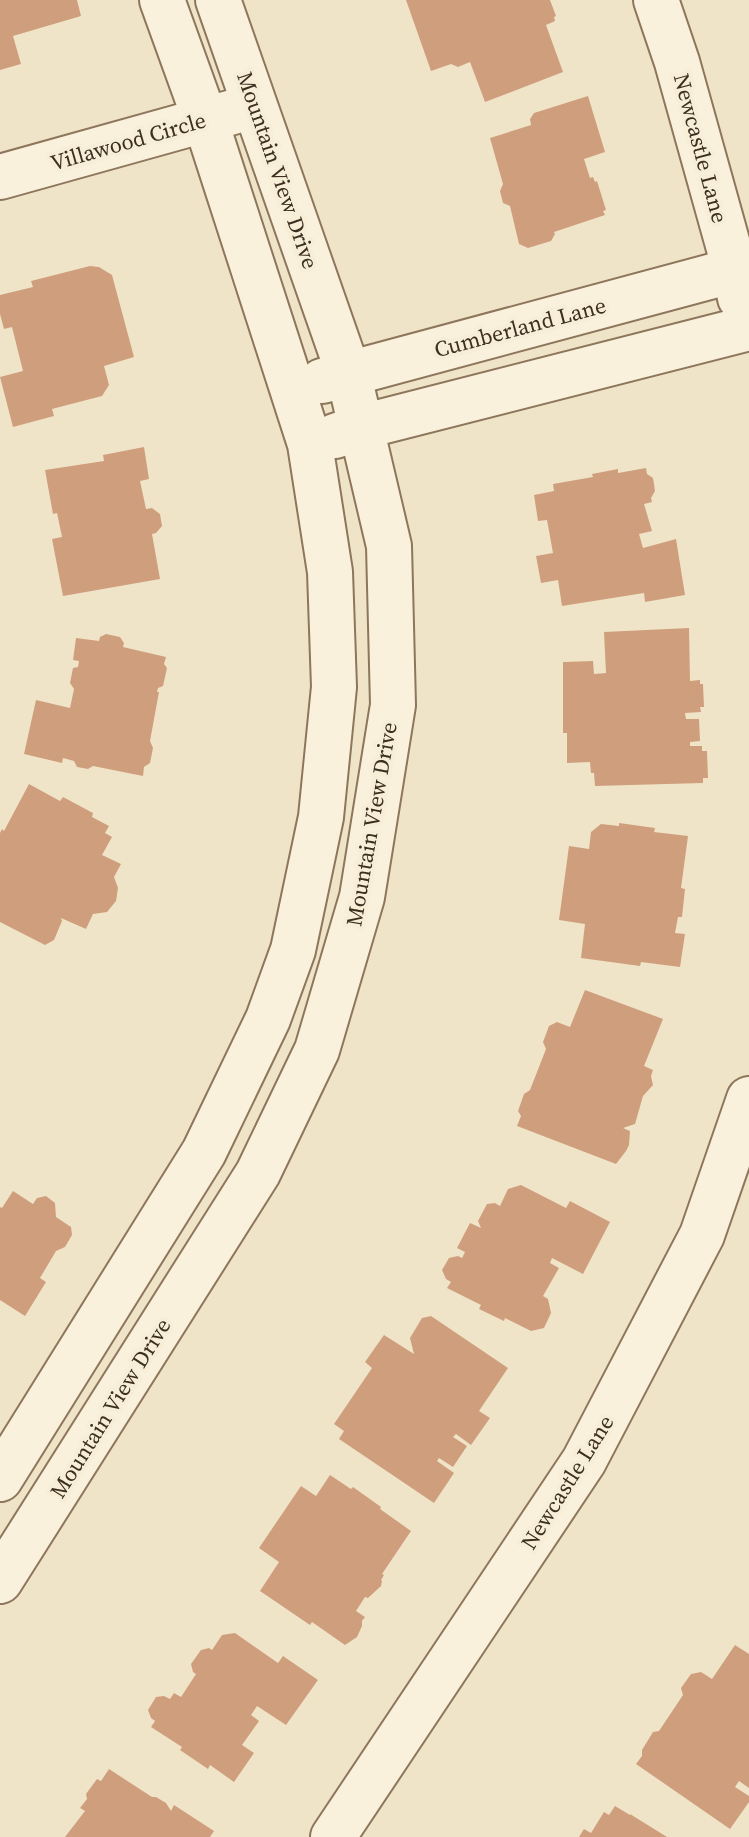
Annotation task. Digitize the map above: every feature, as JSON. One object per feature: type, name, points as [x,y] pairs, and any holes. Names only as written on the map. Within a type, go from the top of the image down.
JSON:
[{"type":"street","points":[[61,1486],[5,1461],[204,1152],[268,1019],[293,950],[321,817],[334,687],[330,572],[310,444],[205,119],[162,0]]},
{"type":"street","name":"Mountain View Drive","points":[[0,1581],[258,1173],[317,1050],[362,897],[393,705],[389,546],[348,372],[218,0]]},
{"type":"street","name":"Newcastle Lane","points":[[656,0],[742,270],[748,333]]},
{"type":"street","name":"Villawood Circle","points":[[0,177],[256,105]]},
{"type":"street","name":"Cumberland Lane","points":[[292,390],[348,372],[742,270]]},
{"type":"street","points":[[310,444],[361,427],[748,333]]},
{"type":"street","name":"Newcastle Lane","points":[[333,1837],[584,1461],[702,1235],[749,1099]]},
{"type":"building","points":[[0,0],[77,0],[81,16],[13,36],[21,64],[0,70]]},
{"type":"building","points":[[406,0],[550,0],[556,16],[555,21],[546,25],[563,72],[485,102],[470,62],[431,71]]},
{"type":"building","points":[[588,96],[605,152],[584,159],[590,178],[597,181],[605,215],[554,232],[551,241],[528,248],[519,244],[510,206],[503,203],[500,191],[503,184],[490,138],[531,125],[530,119],[534,113]]},
{"type":"building","points":[[90,266],[99,267],[112,275],[134,357],[104,366],[109,385],[102,396],[52,409],[54,416],[13,427],[0,377],[23,371],[12,327],[4,329],[0,295],[33,287],[31,281]]},
{"type":"building","points":[[144,447],[149,479],[140,481],[146,509],[152,508],[160,514],[162,526],[152,534],[160,579],[63,596],[52,539],[62,537],[57,513],[53,514],[45,470],[104,461],[103,455]]},
{"type":"building","points":[[646,468],[647,474],[653,478],[655,491],[652,502],[644,504],[652,531],[639,534],[643,548],[676,539],[685,595],[645,602],[644,593],[562,606],[558,580],[541,583],[536,556],[553,553],[547,520],[538,521],[534,495],[554,491],[553,484],[593,477],[592,474]]},
{"type":"building","points":[[689,628],[690,681],[700,680],[703,684],[704,707],[700,707],[701,712],[685,713],[686,719],[699,719],[700,741],[690,742],[690,746],[702,746],[702,751],[707,751],[708,778],[703,778],[703,783],[595,786],[590,762],[567,763],[567,733],[563,733],[563,662],[593,661],[594,674],[606,673],[604,632]]},
{"type":"building","points":[[106,634],[120,637],[123,647],[166,657],[164,664],[167,668],[163,686],[157,692],[150,741],[153,748],[143,776],[93,766],[88,769],[77,767],[74,761],[63,758],[62,763],[24,754],[36,700],[70,708],[74,689],[70,683],[73,668],[78,667],[79,661],[73,660],[76,638],[99,641]]},
{"type":"building","points":[[29,784],[60,801],[63,797],[93,813],[92,817],[109,826],[105,833],[112,837],[102,855],[121,864],[114,877],[118,888],[116,901],[107,912],[93,914],[86,929],[61,918],[54,940],[45,945],[0,922],[0,833],[2,829],[4,831]]},
{"type":"building","points":[[619,823],[688,836],[681,888],[685,889],[682,917],[678,917],[675,933],[685,934],[680,967],[641,962],[640,966],[581,958],[585,924],[559,920],[569,846],[589,849],[591,832],[601,824],[619,826]]},
{"type":"building","points":[[585,990],[663,1019],[644,1066],[653,1070],[653,1085],[643,1096],[635,1124],[623,1128],[630,1131],[629,1145],[616,1164],[517,1126],[524,1094],[530,1090],[546,1049],[543,1042],[549,1026],[557,1022],[570,1027]]},
{"type":"building","points":[[521,1185],[566,1208],[570,1201],[610,1222],[583,1274],[552,1258],[550,1263],[559,1268],[543,1296],[548,1299],[551,1313],[544,1328],[531,1331],[479,1309],[481,1305],[447,1288],[451,1282],[442,1270],[449,1258],[462,1258],[465,1252],[457,1248],[470,1223],[481,1228],[478,1221],[487,1204],[500,1206],[508,1189]]},
{"type":"building","points":[[13,1191],[33,1204],[37,1198],[46,1196],[55,1203],[56,1217],[71,1227],[72,1235],[65,1247],[56,1251],[40,1278],[46,1282],[25,1316],[0,1300],[0,1207]]},
{"type":"building","points":[[431,1316],[508,1368],[479,1411],[490,1418],[471,1445],[456,1434],[453,1437],[467,1446],[453,1467],[439,1458],[437,1461],[454,1473],[434,1503],[339,1439],[344,1431],[334,1424],[372,1368],[365,1362],[384,1335],[414,1354],[410,1338],[422,1318]]},
{"type":"building","points":[[330,1475],[351,1489],[353,1487],[411,1531],[382,1574],[381,1586],[368,1598],[365,1597],[356,1611],[365,1617],[357,1637],[345,1645],[260,1591],[279,1562],[259,1548],[301,1486],[316,1496]]},
{"type":"building","points":[[235,1633],[278,1663],[283,1656],[318,1680],[286,1725],[257,1706],[251,1715],[259,1721],[242,1745],[254,1753],[234,1782],[210,1765],[208,1769],[151,1727],[155,1721],[148,1710],[156,1697],[170,1699],[174,1693],[181,1697],[196,1674],[191,1664],[201,1650],[212,1650],[222,1635]]},
{"type":"building","points":[[735,1645],[749,1654],[749,1788],[739,1781],[735,1787],[749,1796],[749,1802],[730,1829],[636,1764],[653,1732],[659,1731],[683,1695],[681,1688],[691,1674],[701,1672],[712,1679]]},
{"type":"building","points":[[109,1769],[166,1803],[171,1811],[174,1805],[214,1831],[210,1837],[65,1837],[85,1811],[80,1808],[87,1799],[86,1794]]},
{"type":"building","points":[[615,1806],[667,1837],[579,1837],[584,1829],[591,1833],[604,1812],[609,1815]]}]
